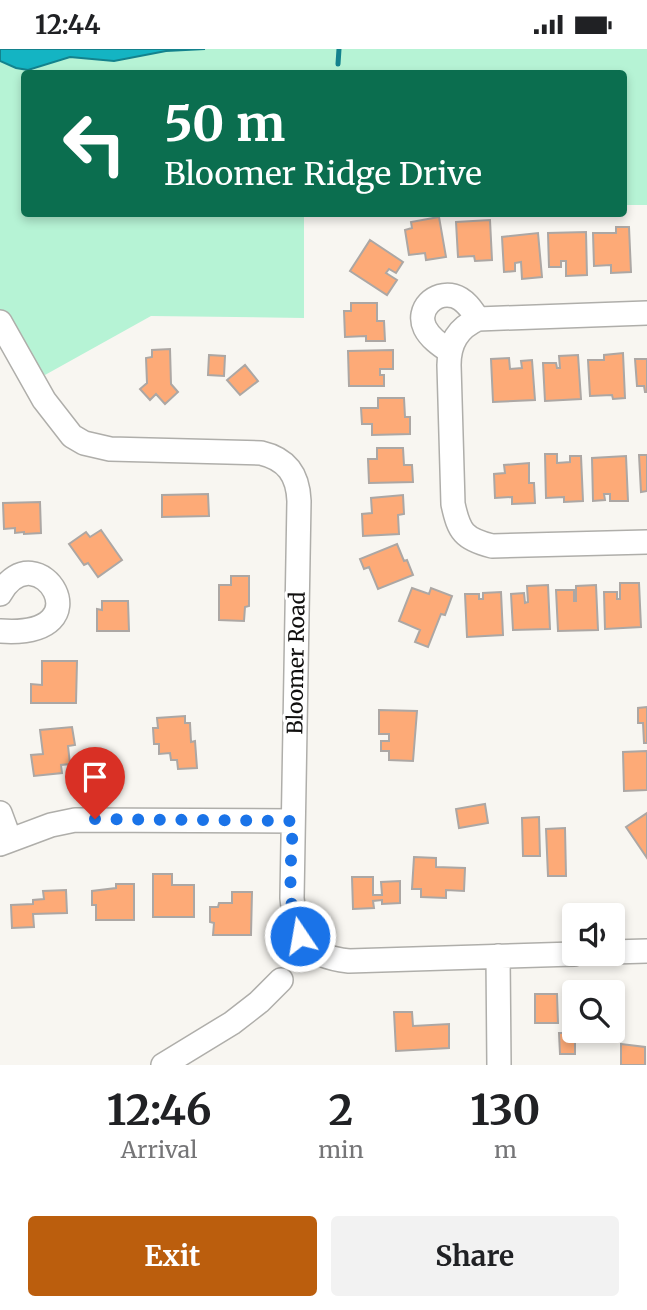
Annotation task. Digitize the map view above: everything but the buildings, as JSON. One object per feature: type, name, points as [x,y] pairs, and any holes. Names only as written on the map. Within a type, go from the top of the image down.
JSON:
[{"type":"street","points":[[449,351],[424,327],[422,319],[426,306],[433,298],[455,296],[466,302],[478,319]]},
{"type":"street","points":[[647,313],[478,319],[468,323],[460,331],[449,351],[453,505],[456,519],[464,534],[478,543],[492,546],[647,542]]},
{"type":"street","name":"Bloomer Road","points":[[0,322],[44,400],[72,436],[83,443],[110,449],[261,453],[282,461],[295,475],[299,501],[292,898],[294,925],[300,936],[317,953],[349,961],[562,954]]},
{"type":"street","points":[[0,594],[9,581],[18,575],[32,573],[48,580],[54,588],[57,606],[51,622],[41,628],[30,631],[0,631]]},
{"type":"street","points":[[0,813],[5,842],[51,825],[95,819],[293,821]]},
{"type":"street","points":[[625,952],[647,951]]},
{"type":"street","points":[[498,956],[499,1065]]},
{"type":"street","points":[[163,1065],[232,1023],[281,980]]},
{"type":"green space","points":[[0,49],[647,49],[647,205],[627,205],[627,70],[21,70],[21,217],[304,217],[304,318],[151,316],[45,375],[0,319]]},
{"type":"water","points":[[0,49],[205,49],[166,51],[114,61],[70,57],[28,70],[0,61]]},
{"type":"waterway","points":[[338,64],[339,49]]},
{"type":"route","points":[[95,819],[293,821],[292,898],[294,925],[300,936]]}]
